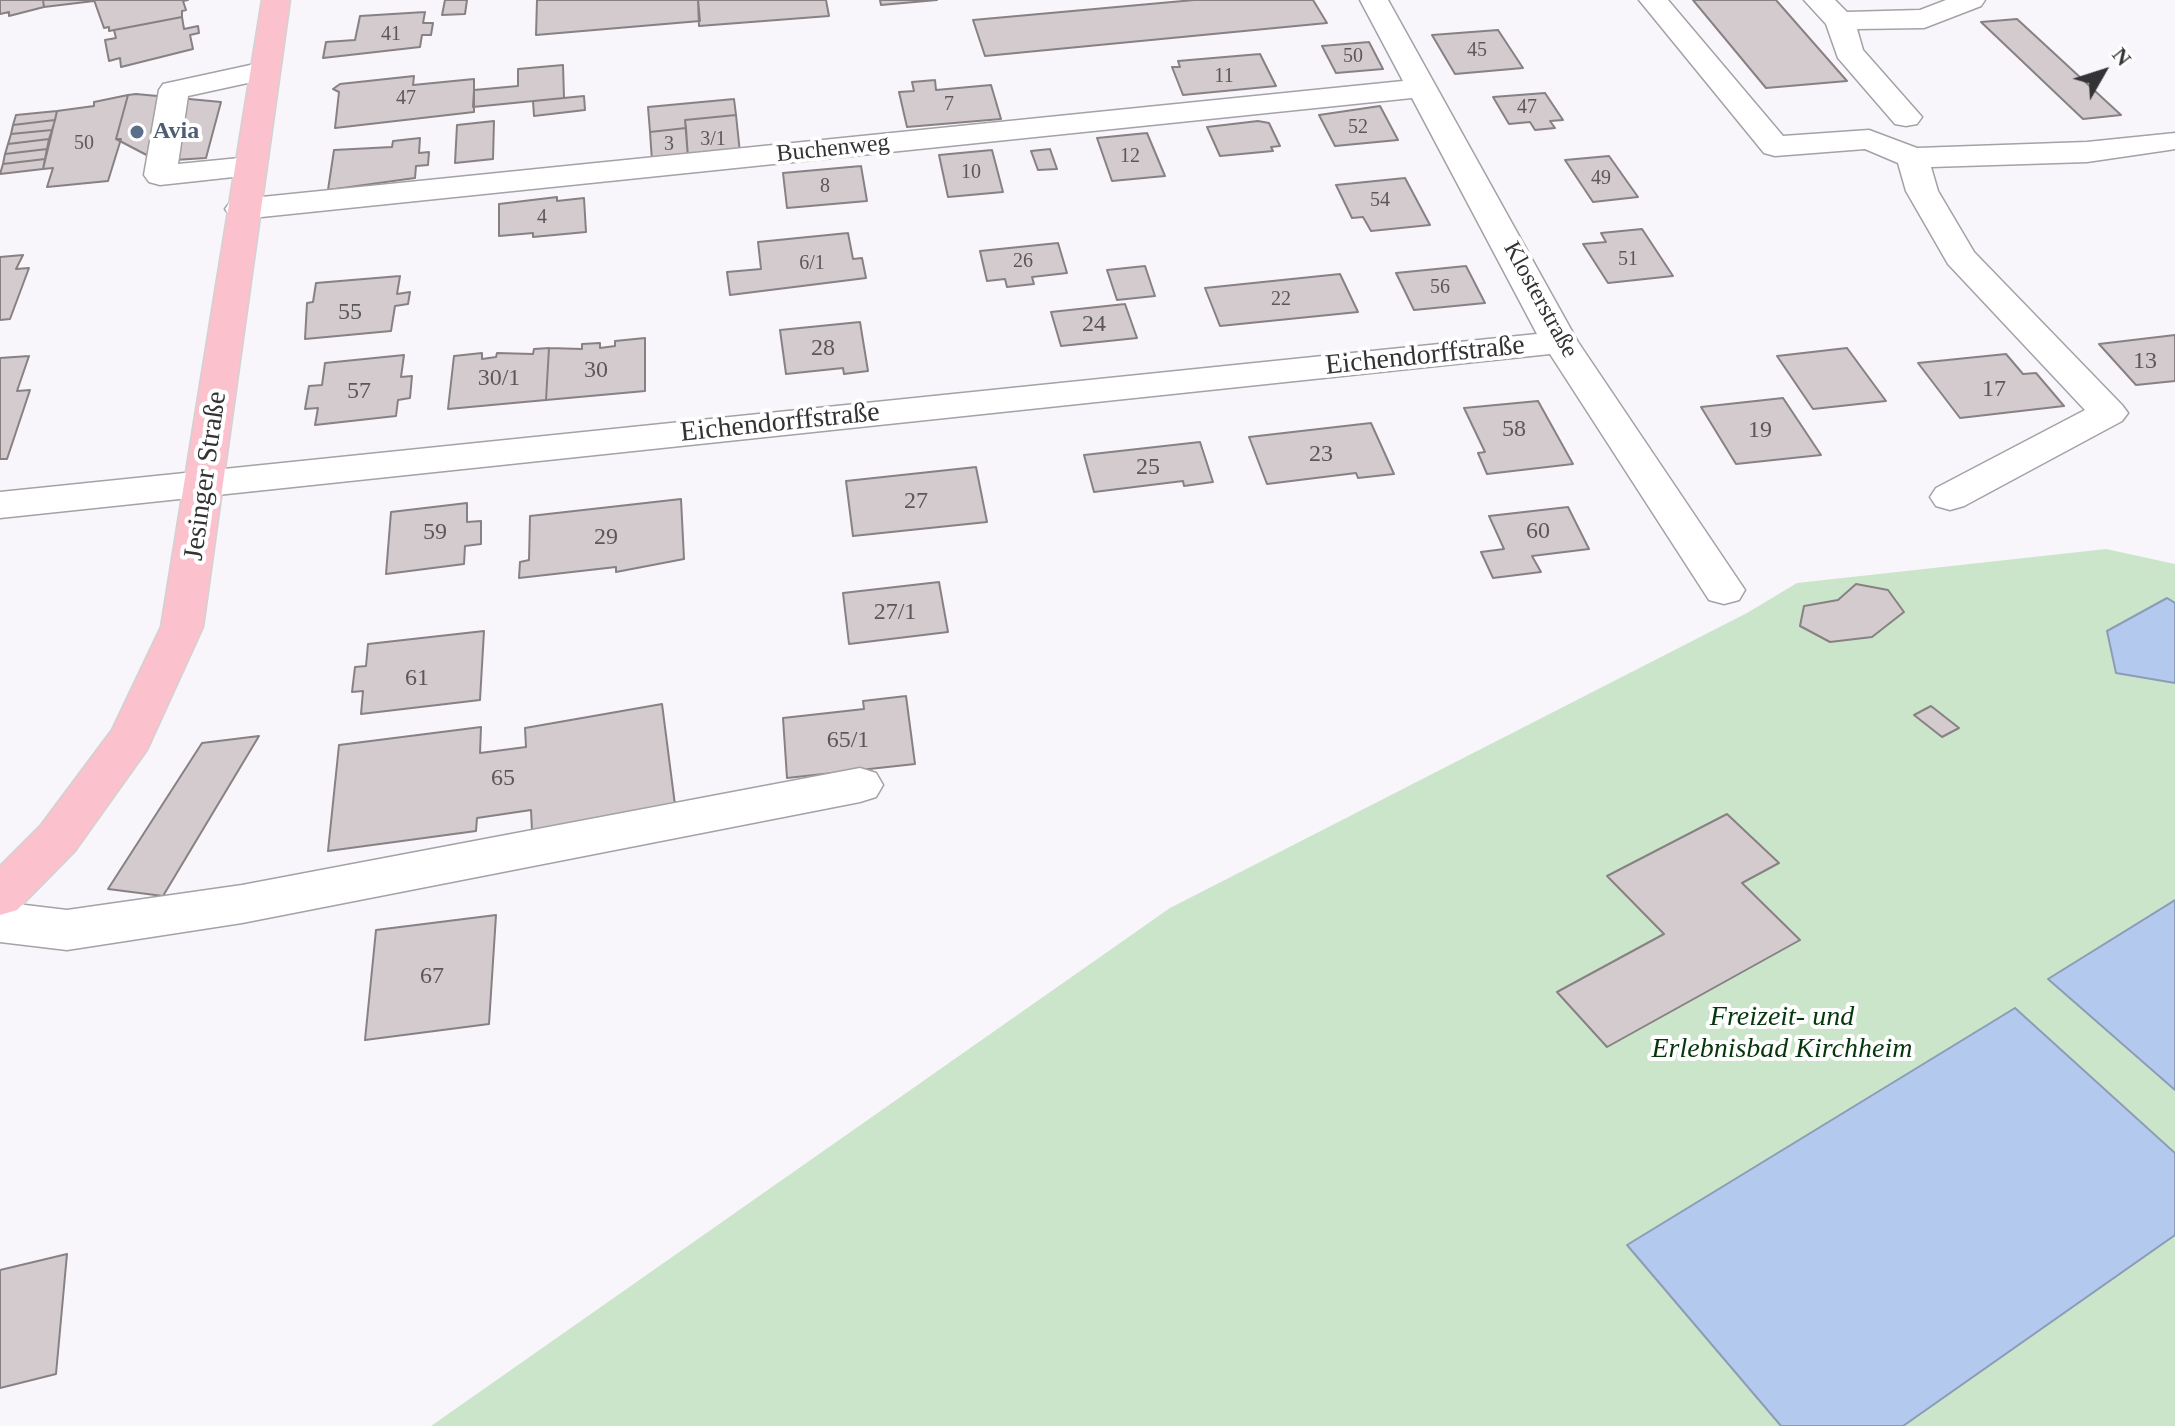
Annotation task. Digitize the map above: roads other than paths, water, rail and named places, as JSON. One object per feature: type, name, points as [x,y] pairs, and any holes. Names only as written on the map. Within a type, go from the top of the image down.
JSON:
[{"type":"main road","name":"Jesinger Straße","points":[[0,896],[58,838],[131,738],[182,627],[207,482],[242,209],[276,0]]},
{"type":"street","name":"Klosterstraße","points":[[1374,0],[1560,342],[1724,590]]},
{"type":"street","points":[[1653,0],[1775,146],[1869,139],[1912,158],[2087,152],[2169,141]]},
{"type":"street","points":[[1818,0],[1840,21],[1849,52],[1906,117]]},
{"type":"street","points":[[1840,21],[1924,19],[1971,0]]},
{"type":"street","points":[[250,167],[160,175],[174,90],[264,71]]},
{"type":"street","name":"Buchenweg","points":[[242,209],[1424,88]]},
{"type":"street","points":[[1912,158],[1922,191],[1960,257],[2109,413],[1950,497]]},
{"type":"street","name":"Eichendorffstraße","points":[[0,505],[1560,342]]},
{"type":"street","points":[[0,922],[67,930],[242,904],[860,785]]},
{"type":"water","points":[[2167,598],[2175,603],[2175,683],[2116,673],[2107,631]]},
{"type":"water","points":[[2175,900],[2175,1090],[2048,979]]},
{"type":"water","points":[[2015,1008],[2175,1153],[2175,1235],[1903,1426],[1781,1426],[1627,1245]]},
{"type":"place","name":"Avia","points":[[137,132]]},
{"type":"park label","name":"Freizeit- und Erlebnisbad Kirchheim","points":[[1782,1034]]}]
